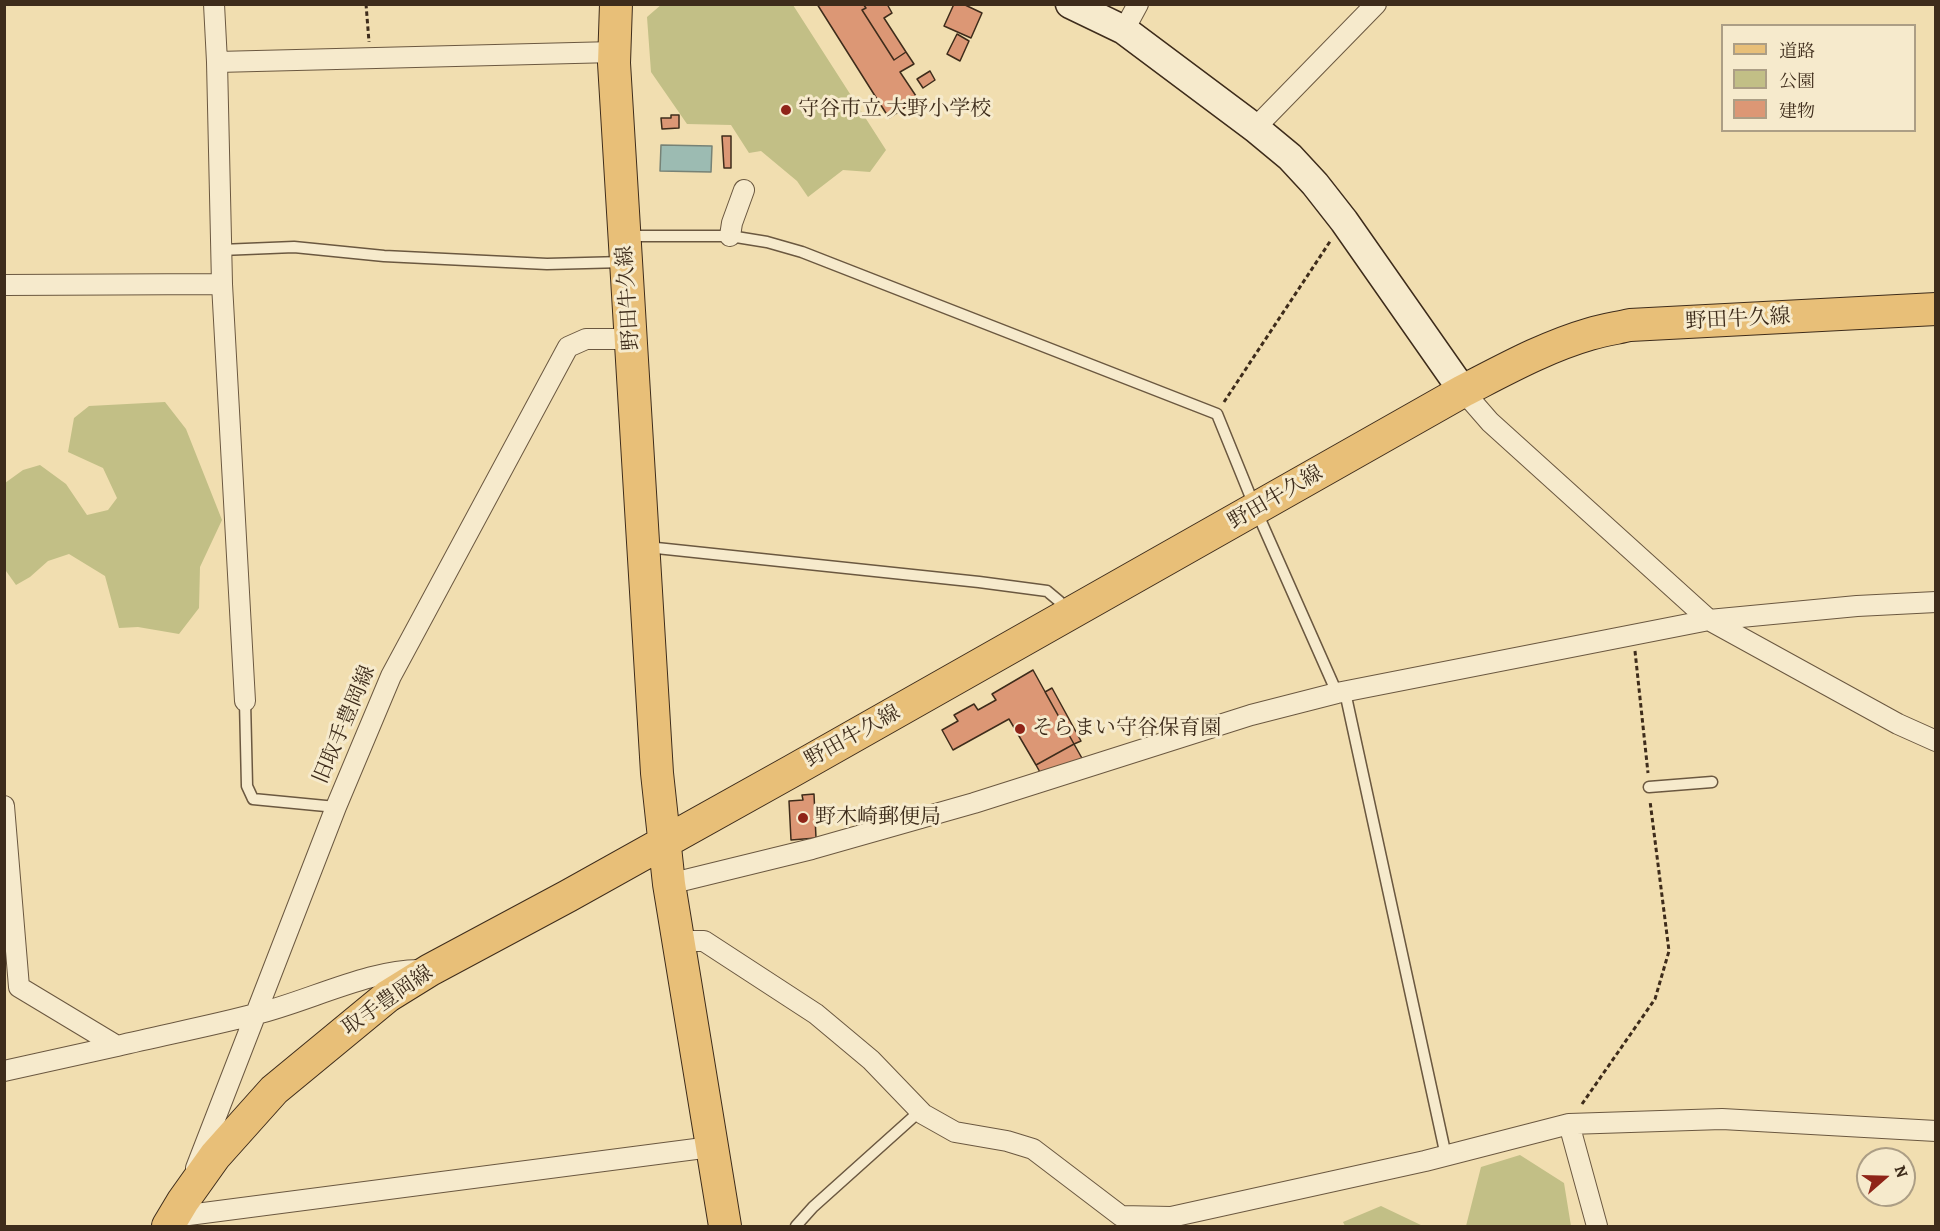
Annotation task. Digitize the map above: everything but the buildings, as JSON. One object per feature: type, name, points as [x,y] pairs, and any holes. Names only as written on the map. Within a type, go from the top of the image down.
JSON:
[{"type":"main road","name":"野田牛久線","points":[[616,4],[614,52],[643,547],[664,842],[725,1227]]},
{"type":"main road","name":"野田牛久線","points":[[664,842],[1256,510],[1463,391],[1564,343],[1590,334],[1630,325],[1935,309]]},
{"type":"main road","name":"取手豊岡線","points":[[175,1215],[216,1156],[274,1090],[388,996],[430,970],[664,842]]},
{"type":"street","points":[[214,4],[222,284],[245,701]]},
{"type":"street","points":[[1124,30],[1138,4]]},
{"type":"street","points":[[1255,128],[1376,4]]},
{"type":"street","points":[[1081,8],[1124,30],[1290,157],[1344,221],[1463,391],[1490,422],[1709,620],[1898,724],[1935,741]]},
{"type":"street","points":[[217,63],[614,52]]},
{"type":"street","points":[[730,236],[732,223],[744,190]]},
{"type":"street","points":[[4,285],[222,284]]},
{"type":"street","name":"旧取手豊岡線","points":[[175,1215],[390,676],[568,347],[586,339],[632,339]]},
{"type":"street","points":[[669,884],[812,849],[974,803],[1251,715],[1341,692],[1709,620],[1857,606],[1935,603]]},
{"type":"street","points":[[4,806],[20,987],[117,1046]]},
{"type":"street","points":[[678,941],[704,940],[816,1014],[871,1060],[920,1111],[955,1132],[1006,1141],[1033,1149],[1121,1216],[1171,1217],[1446,1156],[1569,1124],[1722,1119],[1935,1131]]},
{"type":"street","points":[[4,1071],[257,1014],[370,978],[408,969],[430,970]]},
{"type":"street","points":[[1569,1124],[1597,1227]]},
{"type":"street","points":[[175,1215],[711,1147]]},
{"type":"lane","points":[[221,249],[294,247],[384,256],[547,264],[626,249],[730,236],[767,242],[802,252],[1216,414],[1256,510],[1341,692],[1446,1156]]},
{"type":"lane","points":[[643,547],[1047,591],[1059,601],[1069,615]]},
{"type":"lane","points":[[245,701],[247,786],[253,799],[336,807]]},
{"type":"lane","points":[[1649,787],[1712,782]]},
{"type":"lane","points":[[796,1227],[813,1207],[920,1111]]},
{"type":"path","points":[[366,4],[371,58]]},
{"type":"path","points":[[1216,414],[1344,221]]},
{"type":"path","points":[[1569,1124],[1655,999],[1669,951],[1633,635]]},
{"type":"green space","points":[[662,4],[793,5],[886,150],[870,172],[843,170],[808,197],[797,181],[761,151],[749,153],[731,125],[687,124],[651,72],[647,17]]},
{"type":"green space","points":[[165,402],[186,429],[222,520],[200,567],[199,608],[179,634],[138,627],[119,628],[105,576],[69,554],[48,561],[30,577],[16,585],[6,571],[5,483],[23,470],[40,465],[66,484],[87,515],[108,510],[117,498],[103,468],[68,452],[74,418],[89,406]]},
{"type":"green space","points":[[1520,1155],[1564,1183],[1571,1226],[1466,1226],[1481,1167]]},
{"type":"green space","points":[[1381,1206],[1423,1226],[1345,1226],[1343,1222]]},
{"type":"water","points":[[661,145],[712,146],[711,172],[660,171]]},
{"type":"place","name":"守谷市立 大野小学校","points":[[786,110]]},
{"type":"place","name":"そらまい守谷保育園","points":[[1020,729]]},
{"type":"place","name":"野木崎郵便局","points":[[803,818]]}]
